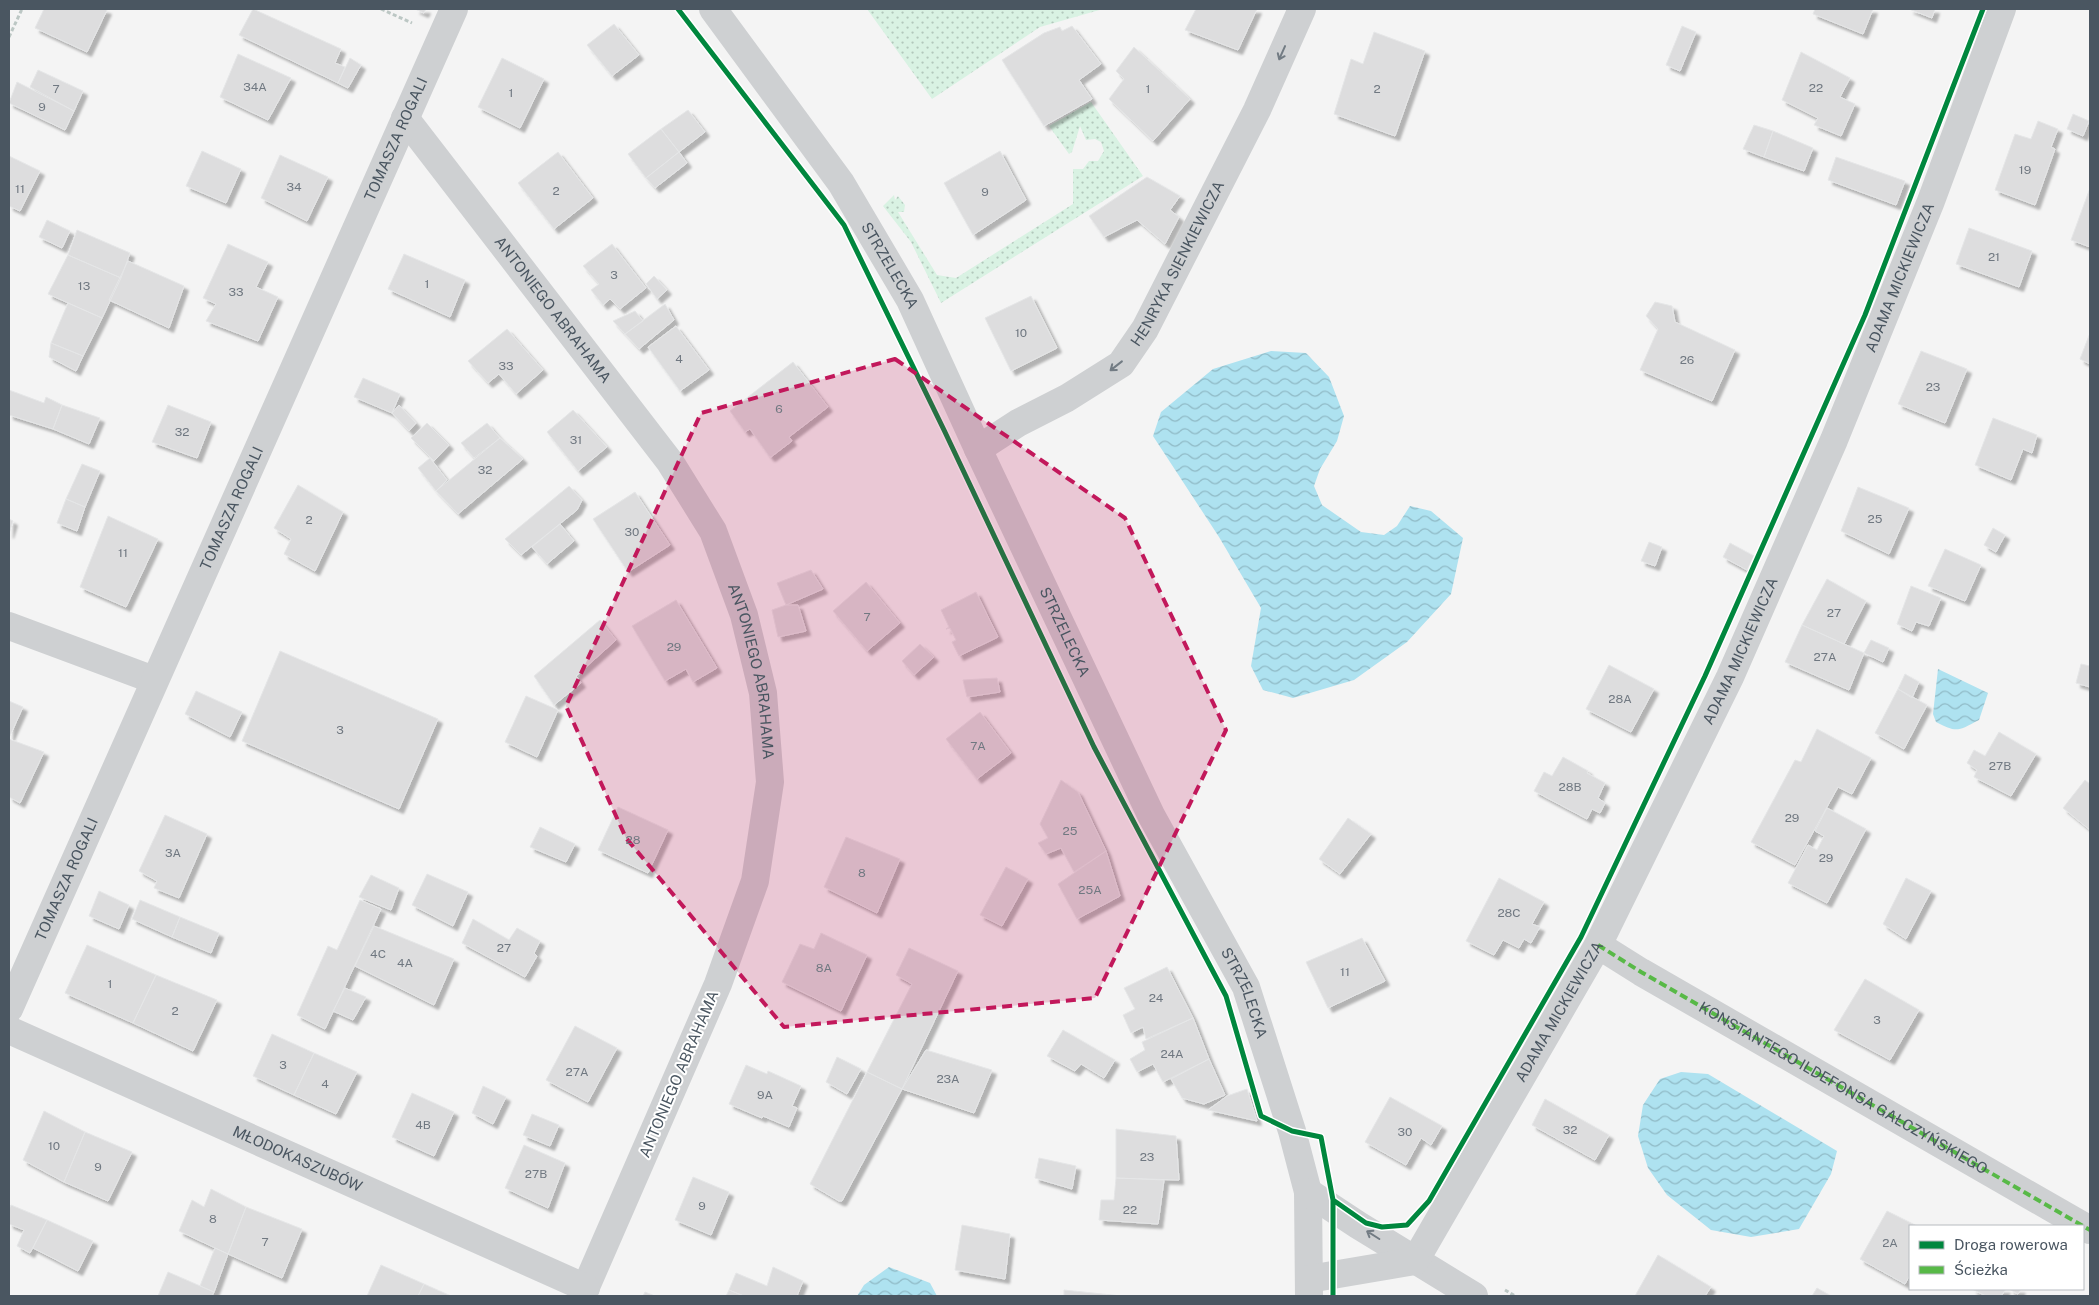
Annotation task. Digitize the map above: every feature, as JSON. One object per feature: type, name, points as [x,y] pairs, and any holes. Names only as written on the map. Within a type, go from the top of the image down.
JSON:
[{"type":"street","name":"TOMASZA ROGALI","points":[[9,1009],[454,9]]},
{"type":"street","name":"STRZELECKA","points":[[714,9],[841,183],[910,300],[978,449],[1151,815],[1246,987],[1292,1131],[1308,1192],[1309,1287]]},
{"type":"street","name":"HENRYKA SIENKIEWICZA","points":[[978,449],[1018,423],[1067,398],[1121,364],[1145,329],[1244,136],[1302,9]]},
{"type":"street","name":"ADAMA MICKIEWICZA","points":[[1415,1261],[1598,945],[1730,677],[1834,440],[1931,202],[2002,9]]},
{"type":"street","name":"ANTONIEGO ABRAHAMA","points":[[406,118],[670,462],[713,531],[744,615],[763,693],[770,782],[755,881],[718,984],[584,1292]]},
{"type":"street","points":[[9,626],[154,680]]},
{"type":"street","name":"KONSTANTEGO ILDEFONSA GAŁCZYŃSKIEGO","points":[[1598,945],[1641,972],[2081,1225]]},
{"type":"street","name":"MŁODOKASZUBÓW","points":[[9,1030],[584,1292]]},
{"type":"street","points":[[1308,1192],[1415,1261],[1474,1296]]},
{"type":"street","points":[[1309,1287],[1415,1261]]},
{"type":"path","points":[[9,37],[22,9]]},
{"type":"path","points":[[382,9],[416,24]]},
{"type":"highlighted area","points":[[895,359],[1125,518],[1226,730],[1095,998],[784,1027],[626,838],[566,706],[701,413]]},
{"type":"green space","points":[[867,9],[1103,9],[1040,27],[932,99]]},
{"type":"green space","points":[[1091,102],[1143,176],[941,303],[911,242],[883,206],[894,195],[895,200],[898,196],[905,205],[904,212],[898,212],[937,275],[956,278],[1073,204],[1073,169],[1083,169],[1089,161],[1098,161],[1104,151],[1101,142],[1095,139],[1086,140],[1080,126],[1072,152],[1069,154],[1049,126]]},
{"type":"water","points":[[1271,351],[1306,353],[1329,377],[1344,416],[1337,441],[1320,469],[1314,486],[1322,505],[1361,532],[1384,535],[1397,526],[1410,506],[1431,511],[1463,538],[1451,594],[1407,642],[1354,680],[1293,698],[1263,690],[1251,666],[1261,608],[1219,537],[1153,436],[1161,412],[1213,369]]},
{"type":"water","points":[[1938,669],[1988,693],[1979,720],[1958,729],[1949,728],[1936,722],[1933,714]]},
{"type":"water","points":[[1681,1072],[1708,1074],[1837,1151],[1831,1174],[1799,1229],[1751,1237],[1711,1230],[1667,1195],[1648,1168],[1638,1136],[1643,1105],[1660,1079]]},
{"type":"water","points":[[889,1267],[930,1283],[937,1296],[857,1296],[864,1285]]},
{"type":"building","points":[[44,9],[107,10],[87,52],[35,28]]},
{"type":"building","points":[[253,9],[341,49],[335,63],[345,67],[338,83],[239,35]]},
{"type":"building","points":[[415,9],[426,9],[424,13]]},
{"type":"building","points":[[1196,9],[1257,9],[1238,50],[1185,30]]},
{"type":"building","points":[[1815,9],[1873,9],[1863,34],[1813,14]]},
{"type":"building","points":[[1909,9],[1935,9],[1932,18]]},
{"type":"building","points":[[614,24],[639,55],[612,76],[587,45]]},
{"type":"building","points":[[1072,26],[1101,64],[1079,80],[1092,99],[1044,126],[1002,60],[1044,33],[1060,27],[1062,31]]},
{"type":"building","points":[[1682,26],[1696,32],[1680,71],[1666,65]]},
{"type":"building","points":[[1374,32],[1425,51],[1395,136],[1334,114],[1351,59],[1363,64]]},
{"type":"building","points":[[1134,47],[1190,99],[1153,141],[1109,99],[1124,79],[1116,71]]},
{"type":"building","points":[[1801,52],[1850,78],[1840,97],[1855,104],[1841,136],[1814,125],[1818,118],[1782,100]]},
{"type":"building","points":[[238,54],[291,78],[268,120],[220,97]]},
{"type":"building","points":[[350,58],[361,65],[348,88],[338,83]]},
{"type":"building","points":[[502,58],[544,79],[520,128],[478,107]]},
{"type":"building","points":[[38,70],[83,91],[74,111],[30,87]]},
{"type":"building","points":[[17,82],[74,111],[65,130],[9,103]]},
{"type":"building","points":[[688,110],[705,132],[679,152],[661,129]]},
{"type":"building","points":[[2073,114],[2089,121],[2083,136],[2067,129]]},
{"type":"building","points":[[2038,121],[2058,129],[2051,147],[2055,149],[2035,205],[1995,190],[2015,134],[2031,139]]},
{"type":"building","points":[[1754,125],[1773,131],[1764,157],[1743,149]]},
{"type":"building","points":[[661,129],[679,152],[646,178],[628,154]]},
{"type":"building","points":[[1773,131],[1813,148],[1804,171],[1764,157]]},
{"type":"building","points":[[202,151],[241,169],[226,203],[186,186]]},
{"type":"building","points":[[1000,151],[1026,200],[973,235],[944,183]]},
{"type":"building","points":[[558,152],[593,198],[554,229],[518,183]]},
{"type":"building","points":[[679,152],[687,163],[655,188],[646,178]]},
{"type":"building","points":[[280,155],[328,177],[307,221],[261,198]]},
{"type":"building","points":[[9,156],[40,171],[20,211],[9,206]]},
{"type":"building","points":[[1836,157],[1905,181],[1896,205],[1828,180]]},
{"type":"building","points":[[1147,177],[1180,196],[1170,210],[1179,217],[1165,244],[1137,220],[1104,237],[1089,216]]},
{"type":"building","points":[[2090,188],[2090,247],[2071,240]]},
{"type":"building","points":[[47,220],[70,231],[62,248],[39,237]]},
{"type":"building","points":[[1969,228],[2032,251],[2019,287],[1956,264]]},
{"type":"building","points":[[77,230],[130,253],[121,278],[68,255]]},
{"type":"building","points":[[228,244],[268,262],[256,287],[278,297],[258,341],[206,321],[216,304],[203,298]]},
{"type":"building","points":[[612,244],[646,288],[620,309],[610,299],[603,305],[591,290],[599,284],[583,266]]},
{"type":"building","points":[[404,254],[465,280],[450,317],[388,289]]},
{"type":"building","points":[[68,255],[121,278],[102,318],[48,294]]},
{"type":"building","points":[[128,261],[184,286],[169,328],[109,300]]},
{"type":"building","points":[[654,276],[667,290],[657,299],[646,284]]},
{"type":"building","points":[[1031,296],[1057,348],[1011,371],[985,318]]},
{"type":"building","points":[[1655,302],[1672,306],[1675,322],[1735,350],[1712,401],[1640,370],[1658,329],[1646,316]]},
{"type":"building","points":[[68,303],[102,318],[83,356],[51,343]]},
{"type":"building","points":[[665,304],[674,320],[639,349],[625,334]]},
{"type":"building","points":[[635,311],[643,321],[625,334],[613,321]]},
{"type":"building","points":[[676,326],[709,370],[680,391],[648,347]]},
{"type":"building","points":[[507,329],[543,370],[516,394],[499,374],[488,383],[468,361]]},
{"type":"building","points":[[2090,333],[2090,364],[2080,359]]},
{"type":"building","points":[[51,343],[83,356],[76,371],[49,357]]},
{"type":"building","points":[[1921,351],[1967,369],[1945,423],[1898,404]]},
{"type":"building","points":[[793,362],[828,407],[789,437],[792,441],[771,457],[750,429],[745,432],[730,411]]},
{"type":"building","points":[[363,378],[400,394],[392,413],[354,397]]},
{"type":"building","points":[[9,390],[44,403],[46,397],[62,405],[53,429],[9,415]]},
{"type":"building","points":[[62,405],[100,418],[89,444],[53,429]]},
{"type":"building","points":[[168,405],[211,422],[197,458],[152,442]]},
{"type":"building","points":[[399,405],[416,423],[409,431],[392,413]]},
{"type":"building","points":[[573,410],[607,447],[578,471],[547,432]]},
{"type":"building","points":[[1993,418],[2037,435],[2032,453],[2023,449],[2011,480],[1975,465]]},
{"type":"building","points":[[427,423],[449,445],[434,461],[411,438]]},
{"type":"building","points":[[487,423],[500,438],[474,458],[461,443]]},
{"type":"building","points":[[500,438],[523,459],[458,514],[436,491]]},
{"type":"building","points":[[430,458],[447,480],[436,491],[418,468]]},
{"type":"building","points":[[82,464],[100,471],[85,507],[66,499]]},
{"type":"building","points":[[298,485],[343,512],[315,571],[284,554],[291,539],[274,528]]},
{"type":"building","points":[[569,486],[582,500],[577,510],[521,555],[505,539]]},
{"type":"building","points":[[1858,487],[1909,508],[1889,554],[1841,531]]},
{"type":"building","points":[[635,492],[670,545],[628,572],[593,519]]},
{"type":"building","points":[[66,499],[85,507],[77,531],[57,523]]},
{"type":"building","points":[[108,516],[158,539],[126,607],[80,587]]},
{"type":"building","points":[[9,519],[13,521],[9,534]]},
{"type":"building","points":[[560,524],[574,541],[547,564],[532,547]]},
{"type":"building","points":[[1993,528],[2005,535],[1996,552],[1984,545]]},
{"type":"building","points":[[1649,542],[1662,547],[1655,566],[1641,561]]},
{"type":"building","points":[[1730,543],[1754,556],[1747,570],[1723,557]]},
{"type":"building","points":[[1945,549],[1981,565],[1965,601],[1928,586]]},
{"type":"building","points":[[811,570],[823,589],[786,605],[777,583]]},
{"type":"building","points":[[1827,579],[1866,601],[1844,644],[1802,625]]},
{"type":"building","points":[[866,582],[900,623],[867,651],[833,611]]},
{"type":"building","points":[[1911,586],[1941,598],[1929,626],[1916,622],[1912,631],[1897,624]]},
{"type":"building","points":[[976,592],[998,637],[959,656],[952,642],[956,640],[950,628],[946,629],[949,627],[941,610]]},
{"type":"building","points":[[676,600],[717,668],[693,682],[686,669],[665,681],[632,626]]},
{"type":"building","points":[[786,605],[798,605],[806,631],[778,637],[772,610]]},
{"type":"building","points":[[600,620],[616,640],[576,676],[581,683],[554,705],[534,676]]},
{"type":"building","points":[[1802,625],[1864,653],[1849,690],[1785,662]]},
{"type":"building","points":[[1871,640],[1889,648],[1883,662],[1864,653]]},
{"type":"building","points":[[920,644],[934,657],[914,675],[902,661]]},
{"type":"building","points":[[280,651],[438,719],[399,809],[242,741]]},
{"type":"building","points":[[2081,664],[2090,666],[2090,687],[2076,683]]},
{"type":"building","points":[[1609,665],[1654,689],[1631,732],[1586,709]]},
{"type":"building","points":[[1905,674],[1919,682],[1912,698],[1898,689]]},
{"type":"building","points":[[997,678],[1000,692],[967,697],[963,680]]},
{"type":"building","points":[[1898,689],[1927,705],[1904,749],[1875,733]]},
{"type":"building","points":[[196,691],[242,712],[230,737],[185,714]]},
{"type":"building","points":[[526,696],[558,710],[537,757],[505,742]]},
{"type":"building","points":[[9,701],[23,707],[9,738]]},
{"type":"building","points":[[980,712],[1011,753],[977,779],[946,739]]},
{"type":"building","points":[[1817,729],[1871,758],[1852,794],[1838,787],[1795,865],[1751,842],[1795,760],[1801,762]]},
{"type":"building","points":[[1999,732],[2036,754],[2011,796],[1974,777],[1977,770],[1967,763],[1974,750],[1985,756]]},
{"type":"building","points":[[9,739],[44,752],[20,803],[9,797]]},
{"type":"building","points":[[1563,757],[1605,783],[1598,798],[1605,803],[1600,813],[1592,809],[1587,819],[1534,791],[1544,772],[1552,776]]},
{"type":"building","points":[[1061,780],[1078,792],[1106,851],[1074,872],[1061,848],[1046,854],[1038,843],[1048,838],[1040,824]]},
{"type":"building","points":[[2085,780],[2090,784],[2090,830],[2063,808]]},
{"type":"building","points":[[618,807],[668,830],[648,873],[598,850]]},
{"type":"building","points":[[1827,808],[1866,829],[1827,903],[1788,883],[1808,845],[1817,850],[1824,836],[1815,831]]},
{"type":"building","points":[[165,815],[207,834],[179,898],[154,888],[157,881],[139,871]]},
{"type":"building","points":[[1348,818],[1371,834],[1340,874],[1319,859]]},
{"type":"building","points":[[540,827],[575,844],[566,862],[530,847]]},
{"type":"building","points":[[846,837],[900,859],[877,913],[824,887]]},
{"type":"building","points":[[1106,851],[1120,896],[1077,919],[1058,884]]},
{"type":"building","points":[[1006,867],[1028,879],[1002,926],[980,915]]},
{"type":"building","points":[[427,874],[468,892],[453,926],[412,905]]},
{"type":"building","points":[[371,875],[399,888],[391,910],[359,897]]},
{"type":"building","points":[[1499,878],[1544,902],[1532,924],[1540,927],[1531,943],[1524,939],[1519,948],[1503,940],[1494,955],[1466,941]]},
{"type":"building","points":[[1906,878],[1931,891],[1906,939],[1883,924]]},
{"type":"building","points":[[99,891],[129,905],[119,929],[89,916]]},
{"type":"building","points":[[140,900],[180,917],[172,937],[132,919]]},
{"type":"building","points":[[360,900],[381,909],[325,1029],[297,1015],[328,946],[337,950]]},
{"type":"building","points":[[180,917],[219,933],[211,953],[172,937]]},
{"type":"building","points":[[473,919],[509,940],[517,928],[540,941],[534,953],[537,956],[525,977],[462,943]]},
{"type":"building","points":[[374,926],[454,959],[434,1005],[355,966]]},
{"type":"building","points":[[821,933],[867,955],[841,1011],[782,982],[800,944],[814,949]]},
{"type":"building","points":[[1362,938],[1385,981],[1328,1008],[1306,962]]},
{"type":"building","points":[[87,945],[156,975],[133,1023],[65,993]]},
{"type":"building","points":[[909,948],[958,971],[902,1089],[867,1072],[912,984],[896,975]]},
{"type":"building","points":[[1167,967],[1193,1018],[1146,1039],[1143,1027],[1131,1033],[1123,1015],[1135,1009],[1124,988]]},
{"type":"building","points":[[156,975],[217,1000],[193,1051],[133,1023]]},
{"type":"building","points":[[1865,979],[1919,1010],[1890,1060],[1834,1030]]},
{"type":"building","points":[[345,988],[366,997],[353,1020],[333,1011]]},
{"type":"building","points":[[1193,1018],[1209,1059],[1163,1082],[1153,1064],[1137,1072],[1130,1059],[1145,1050],[1142,1042]]},
{"type":"building","points":[[575,1026],[617,1048],[588,1102],[546,1080]]},
{"type":"building","points":[[1063,1030],[1115,1060],[1104,1078],[1081,1064],[1075,1071],[1047,1056]]},
{"type":"building","points":[[272,1034],[314,1053],[294,1095],[253,1076]]},
{"type":"building","points":[[926,1050],[992,1070],[974,1113],[902,1089]]},
{"type":"building","points":[[314,1053],[357,1072],[336,1114],[294,1095]]},
{"type":"building","points":[[837,1057],[861,1069],[847,1094],[826,1082]]},
{"type":"building","points":[[1209,1059],[1225,1095],[1204,1104],[1182,1098],[1171,1079]]},
{"type":"building","points":[[746,1065],[767,1074],[768,1071],[801,1086],[792,1106],[797,1108],[789,1127],[729,1104]]},
{"type":"building","points":[[867,1072],[902,1089],[842,1201],[839,1201],[810,1184]]},
{"type":"building","points":[[483,1086],[506,1097],[493,1124],[472,1113]]},
{"type":"building","points":[[1247,1089],[1257,1121],[1208,1110],[1227,1096]]},
{"type":"building","points":[[412,1093],[454,1112],[434,1156],[392,1137]]},
{"type":"building","points":[[1390,1097],[1442,1126],[1431,1145],[1421,1138],[1406,1165],[1365,1142]]},
{"type":"building","points":[[1545,1099],[1609,1135],[1595,1160],[1532,1125]]},
{"type":"building","points":[[44,1111],[85,1132],[64,1182],[23,1160]]},
{"type":"building","points":[[532,1114],[559,1125],[550,1146],[523,1135]]},
{"type":"building","points":[[1116,1129],[1176,1136],[1179,1180],[1116,1178]]},
{"type":"building","points":[[85,1132],[132,1152],[108,1201],[64,1182]]},
{"type":"building","points":[[524,1145],[565,1163],[548,1208],[505,1188]]},
{"type":"building","points":[[1039,1158],[1076,1166],[1072,1189],[1035,1178]]},
{"type":"building","points":[[693,1177],[729,1192],[711,1235],[675,1220]]},
{"type":"building","points":[[1116,1178],[1164,1180],[1158,1224],[1099,1220],[1101,1200],[1114,1200]]},
{"type":"building","points":[[211,1189],[246,1207],[228,1254],[179,1231],[192,1200],[204,1207]]},
{"type":"building","points":[[11,1205],[47,1220],[30,1253],[17,1246],[24,1230],[9,1224],[9,1209]]},
{"type":"building","points":[[246,1207],[302,1229],[282,1278],[228,1254]]},
{"type":"building","points":[[1887,1211],[1915,1225],[1909,1225],[1909,1277],[1905,1284],[1860,1259]]},
{"type":"building","points":[[47,1220],[93,1241],[78,1271],[33,1248]]},
{"type":"building","points":[[962,1225],[1010,1234],[1005,1279],[955,1270]]},
{"type":"building","points":[[215,1248],[228,1254],[214,1292],[200,1286]]},
{"type":"building","points":[[1658,1255],[1711,1287],[1705,1296],[1635,1296]]},
{"type":"building","points":[[381,1265],[424,1284],[418,1296],[367,1296]]},
{"type":"building","points":[[773,1267],[803,1281],[797,1296],[744,1296],[729,1290],[736,1273],[767,1286]]},
{"type":"building","points":[[168,1272],[214,1292],[212,1296],[158,1296]]},
{"type":"building","points":[[424,1284],[451,1296],[418,1296]]},
{"type":"building","points":[[1817,1288],[1831,1296],[1812,1296]]},
{"type":"building","points":[[729,1290],[744,1296],[726,1296]]},
{"type":"building","points":[[1064,1290],[1122,1296],[1064,1296]]},
{"type":"building","points":[[1974,1290],[2005,1290],[2001,1296],[1986,1296]]},
{"type":"building","points":[[2011,1290],[2020,1290],[2018,1294]]},
{"type":"building","points":[[645,1292],[655,1296],[643,1296]]},
{"type":"marked path","points":[[1598,945],[1641,972],[2081,1225]]},
{"type":"marked path","points":[[2084,1227],[2090,1230]]},
{"type":"cycle path","points":[[678,9],[844,225],[944,430],[1094,747],[1226,996],[1261,1116],[1292,1131],[1321,1137],[1333,1200],[1366,1223],[1382,1227],[1407,1225],[1429,1201],[1581,937],[1705,676],[1865,315],[1983,9]]},
{"type":"cycle path","points":[[1333,1200],[1333,1296]]}]
